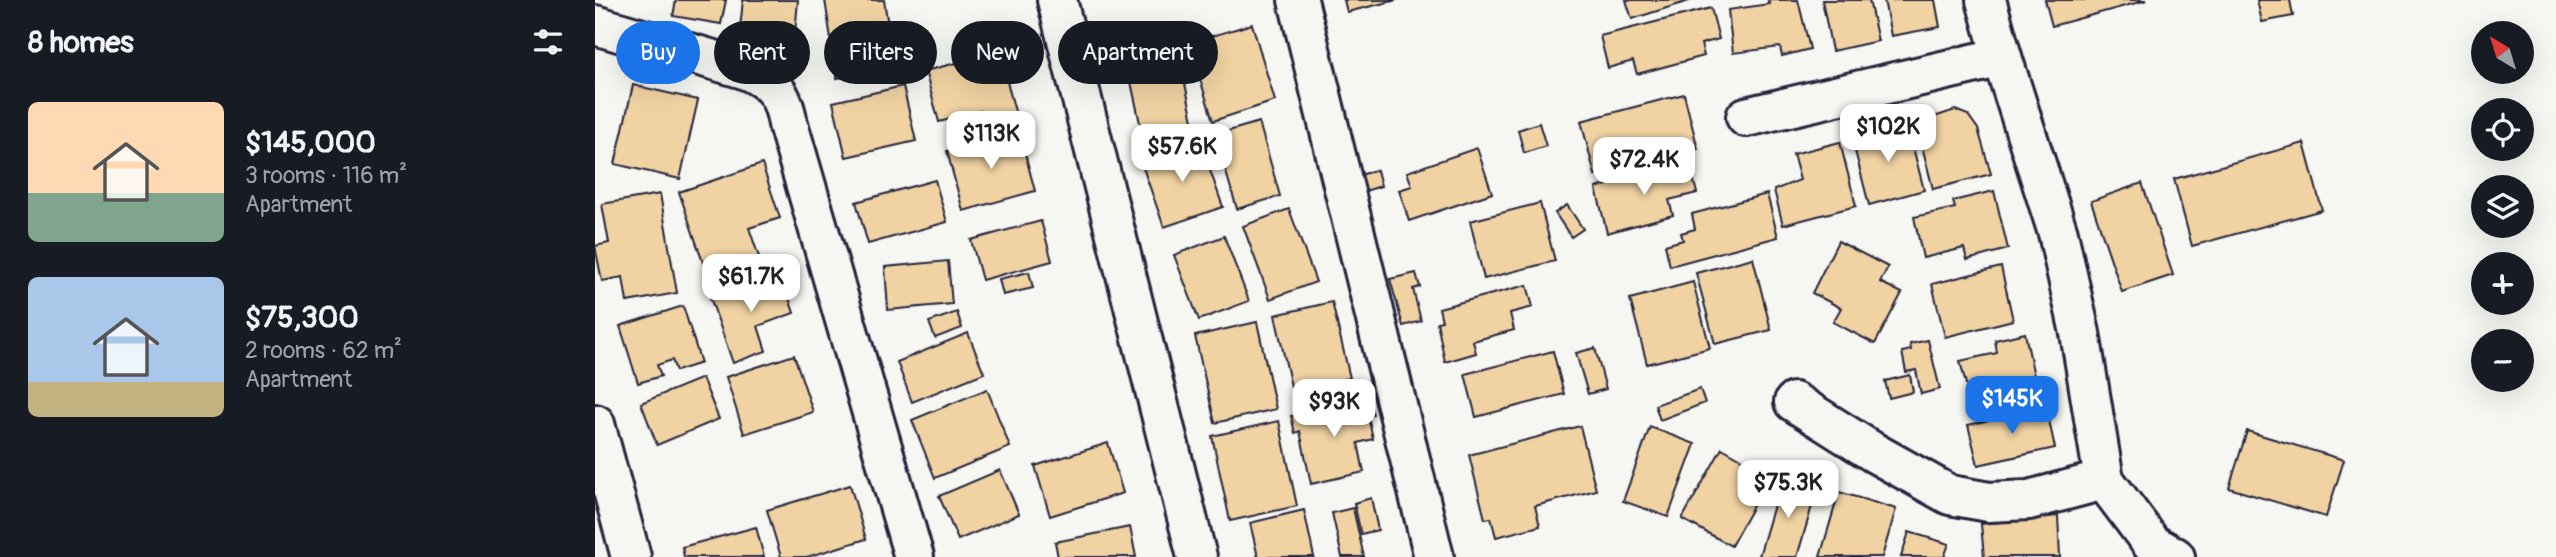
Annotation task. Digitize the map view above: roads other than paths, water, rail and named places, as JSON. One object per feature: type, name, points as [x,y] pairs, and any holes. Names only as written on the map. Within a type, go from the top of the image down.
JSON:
[{"type":"street","points":[[1057,0],[1198,557]]},
{"type":"street","points":[[1298,0],[1434,557]]},
{"type":"street","points":[[1986,0],[2001,57],[2058,233],[2080,333],[2103,480],[2152,544],[2175,557]]},
{"type":"street","points":[[604,18],[764,77],[781,99],[914,557]]},
{"type":"street","points":[[1746,117],[2001,57]]},
{"type":"street","points":[[1794,402],[1873,452],[1950,495],[1990,502],[2029,500],[2103,480]]},
{"type":"street","points":[[595,424],[631,557]]}]
